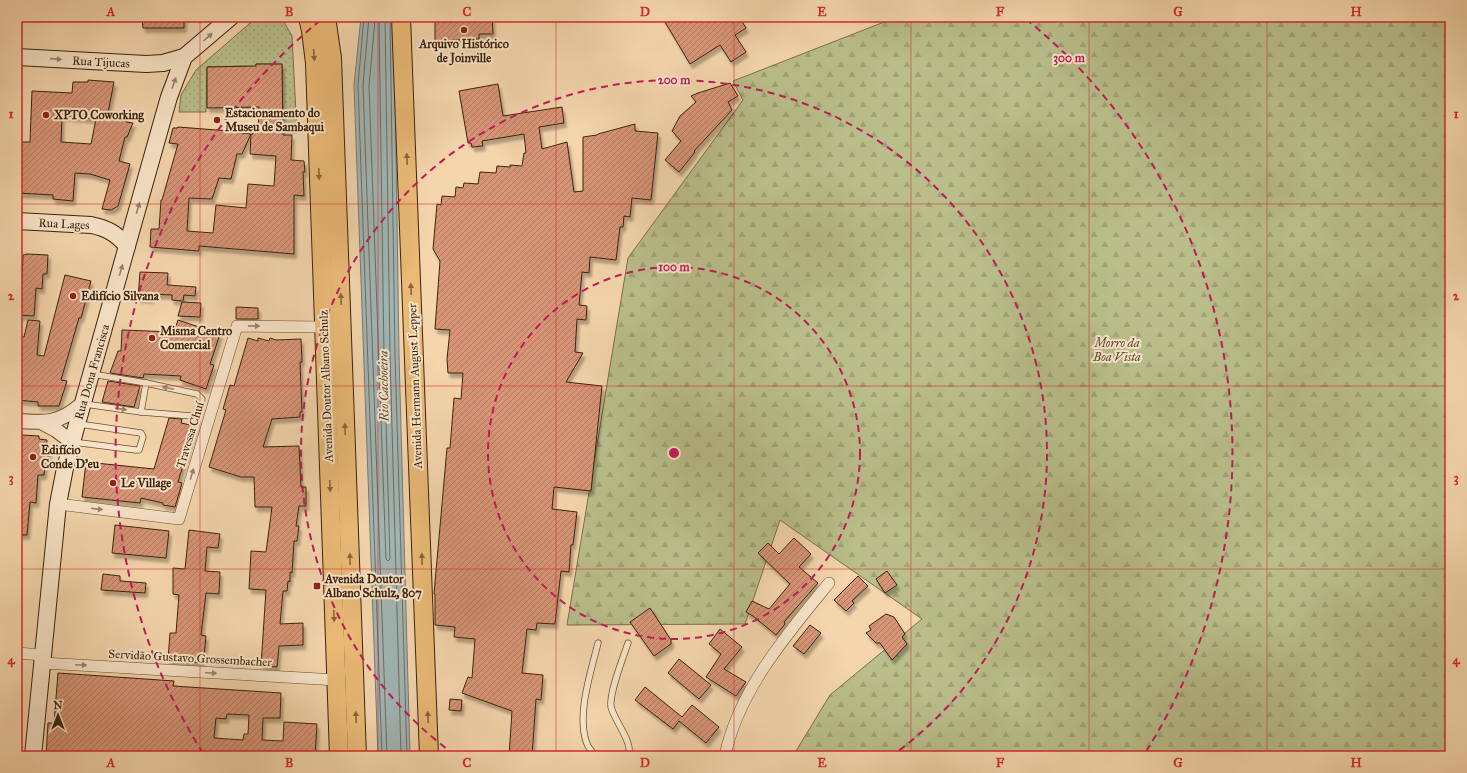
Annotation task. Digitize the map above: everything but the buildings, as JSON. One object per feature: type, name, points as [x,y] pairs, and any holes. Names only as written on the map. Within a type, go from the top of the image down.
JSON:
[{"type":"main road","points":[[184,57],[231,17]]},
{"type":"main road","name":"Avenida Doutor Albano Schulz","points":[[308,17],[315,63],[339,756]]},
{"type":"main road","name":"Avenida Doutor Albano Schulz","points":[[326,17],[332,58],[357,756]]},
{"type":"main road","name":"Avenida Hermann August Lepper","points":[[401,17],[429,756]]},
{"type":"main road","name":"Rua Tijucas","points":[[17,57],[140,64],[163,63],[184,57]]},
{"type":"main road","name":"Rua Dona Francisca","points":[[34,756],[58,504],[62,481],[82,404],[127,246],[170,97],[184,57]]},
{"type":"main road","name":"Rua Lages","points":[[17,221],[91,225],[101,227],[118,235],[127,246]]},
{"type":"street","name":"Travessa Chuí","points":[[58,504],[179,519],[236,326],[324,327]]},
{"type":"street","points":[[17,421],[43,423],[64,418],[82,404]]},
{"type":"street","points":[[43,423],[56,430],[72,442]]},
{"type":"street","points":[[725,756],[731,732],[738,714],[766,665],[780,643],[829,583]]},
{"type":"street","name":"Servidão Gustavo Grossembacher","points":[[17,653],[43,659],[337,680]]},
{"type":"lane","points":[[82,404],[141,412],[196,416],[202,399],[197,394],[146,383],[91,374]]},
{"type":"lane","points":[[141,412],[146,383]]},
{"type":"lane","points":[[72,442],[136,450],[139,450],[141,447],[143,437],[141,433],[77,424]]},
{"type":"lane","points":[[595,756],[588,745],[583,722],[584,703],[598,643]]},
{"type":"lane","points":[[626,756],[629,751],[628,744],[614,715],[611,705],[612,694],[628,643]]},
{"type":"green space","points":[[257,17],[281,17],[292,36],[297,133],[283,133],[282,64],[256,64],[256,80],[247,66],[207,67],[206,112],[179,112],[181,95],[196,70]]},
{"type":"green space","name":"Morro da Boa Vista","points":[[897,17],[1450,17],[1450,756],[793,756],[830,695],[922,619],[780,520],[745,624],[567,625],[628,258],[743,100],[733,81]]},
{"type":"water","name":"Rio Cachoeira","points":[[361,17],[394,17],[399,355],[410,756],[378,756],[354,85]]},
{"type":"place","name":"Arquivo Histórico de Joinville","points":[[464,30]]},
{"type":"place","name":"XPTO Coworking","points":[[46,115]]},
{"type":"place","name":"Estacionamento do Museu de Sambaqui","points":[[217,120]]},
{"type":"place","name":"Edifício Silvana","points":[[73,296]]},
{"type":"place","name":"Misma Centro Comercial","points":[[152,338]]},
{"type":"place","name":"Edifício Conde D'eu","points":[[33,457]]},
{"type":"place","name":"Le Village","points":[[113,483]]},
{"type":"place","name":"Avenida Doutor Albano Schulz, 807","points":[[317,586]]}]
